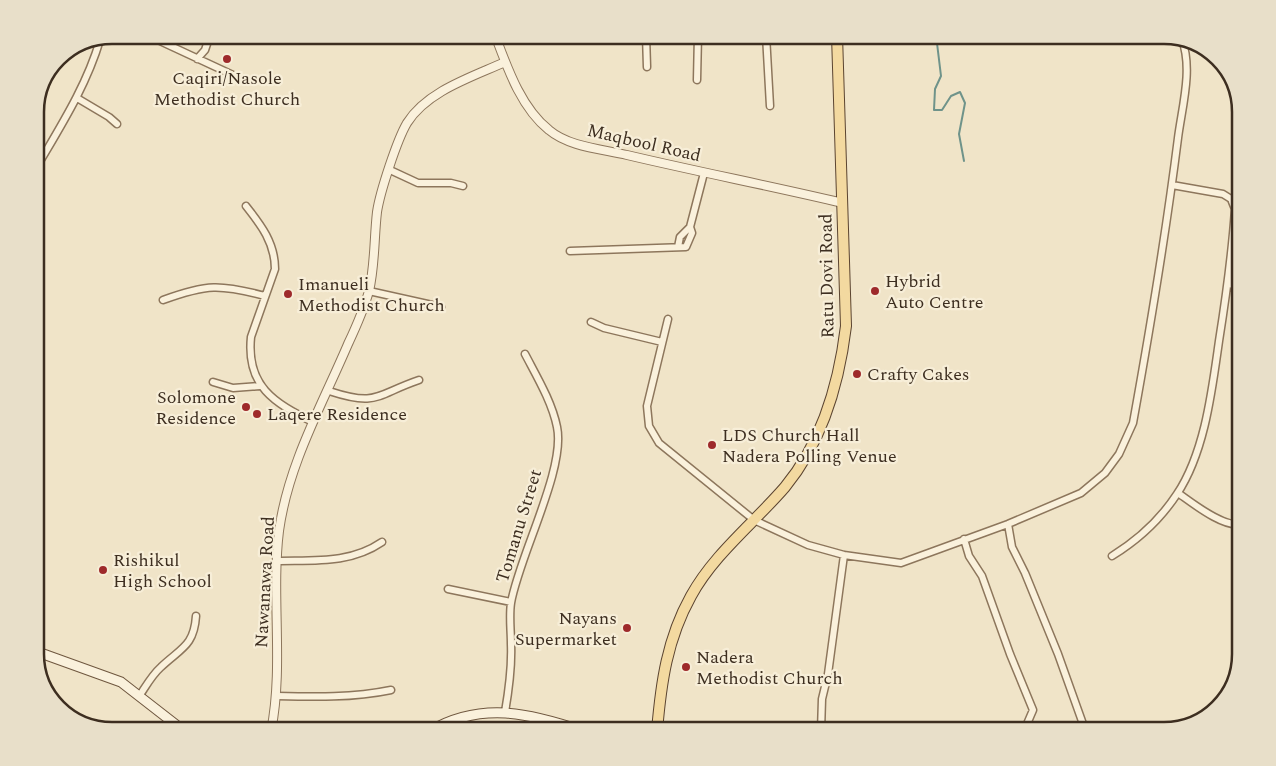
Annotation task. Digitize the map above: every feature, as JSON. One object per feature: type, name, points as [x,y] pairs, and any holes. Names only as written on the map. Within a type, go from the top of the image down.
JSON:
[{"type":"main road","name":"Ratu Dovi Road","points":[[658,722],[661,681],[673,632],[692,595],[710,569],[786,486],[806,456],[826,419],[835,392],[842,360],[846,326],[837,44]]},
{"type":"main road","points":[[44,654],[121,682],[173,722]]},
{"type":"main road","points":[[444,722],[470,714],[505,712],[545,718],[557,722]]},
{"type":"street","points":[[166,44],[233,75]]},
{"type":"street","points":[[197,59],[205,50],[207,44]]},
{"type":"street","name":"Maqbool Road","points":[[498,44],[505,62],[534,115],[558,137],[571,142],[704,173],[842,203]]},
{"type":"street","points":[[646,44],[647,67]]},
{"type":"street","points":[[697,80],[698,44]]},
{"type":"street","points":[[767,44],[770,106]]},
{"type":"street","points":[[44,155],[77,98],[93,64],[99,45]]},
{"type":"street","points":[[668,319],[647,406],[652,433],[666,450],[754,520],[781,534],[808,545],[844,555],[901,563],[1008,524],[1081,493],[1105,473],[1119,454],[1133,423],[1172,185],[1186,73],[1185,47]]},
{"type":"street","name":"Nawanawa Road","points":[[272,722],[276,696],[277,561],[284,501],[313,422],[369,291],[377,211],[400,136],[408,122],[425,104],[444,91],[505,62]]},
{"type":"street","points":[[77,98],[109,117],[117,124]]},
{"type":"street","points":[[390,170],[418,183],[463,186]]},
{"type":"street","points":[[678,247],[680,237],[690,227],[704,173]]},
{"type":"street","points":[[1172,185],[1224,194],[1232,202]]},
{"type":"street","points":[[246,206],[274,249],[275,269],[253,330],[250,349],[254,373],[260,386],[275,402],[313,422]]},
{"type":"street","points":[[570,251],[688,245],[692,233],[690,227]]},
{"type":"street","points":[[1112,556],[1136,541],[1178,493],[1197,450],[1210,405],[1229,276],[1232,242]]},
{"type":"street","points":[[1229,276],[1232,283]]},
{"type":"street","points":[[163,300],[201,288],[220,286],[265,296]]},
{"type":"street","points":[[369,291],[441,307]]},
{"type":"street","points":[[591,322],[604,328],[662,342]]},
{"type":"street","name":"Tomanu Street","points":[[505,712],[511,671],[511,602],[522,562],[552,474],[558,440],[554,417],[539,379],[525,354]]},
{"type":"street","points":[[328,390],[347,396],[372,400],[385,396],[400,386],[419,380]]},
{"type":"street","points":[[214,382],[233,388],[260,386]]},
{"type":"street","points":[[1178,493],[1224,522],[1232,525]]},
{"type":"street","points":[[1008,524],[1012,547],[1040,609],[1082,722]]},
{"type":"street","points":[[964,540],[969,556],[982,576],[1010,654],[1033,710],[1028,722]]},
{"type":"street","points":[[277,561],[345,558],[372,550],[382,542]]},
{"type":"street","points":[[821,722],[822,699],[828,674],[844,555]]},
{"type":"street","points":[[448,589],[511,602]]},
{"type":"street","points":[[140,695],[160,667],[182,650],[193,637],[196,616]]},
{"type":"street","points":[[276,696],[327,698],[391,690]]},
{"type":"waterway","points":[[937,44],[941,76],[935,89],[934,110],[942,110],[951,96],[960,92],[965,103],[959,134],[964,161]]},
{"type":"place","name":"Caqiri/Nasole Methodist Church","points":[[227,59]]},
{"type":"place","name":"Hybrid Auto Centre","points":[[875,291]]},
{"type":"place","name":"Imanueli Methodist Church","points":[[288,294]]},
{"type":"place","name":"Crafty Cakes","points":[[857,374]]},
{"type":"place","name":"Solomone Residence","points":[[246,407]]},
{"type":"place","name":"Laqere Residence","points":[[257,414]]},
{"type":"place","name":"LDS Church Hall Nadera Polling Venue","points":[[712,445]]},
{"type":"place","name":"Rishikul High School","points":[[103,570]]},
{"type":"place","name":"Nayans Supermarket","points":[[627,628]]},
{"type":"place","name":"Nadera Methodist Church","points":[[686,667]]}]
